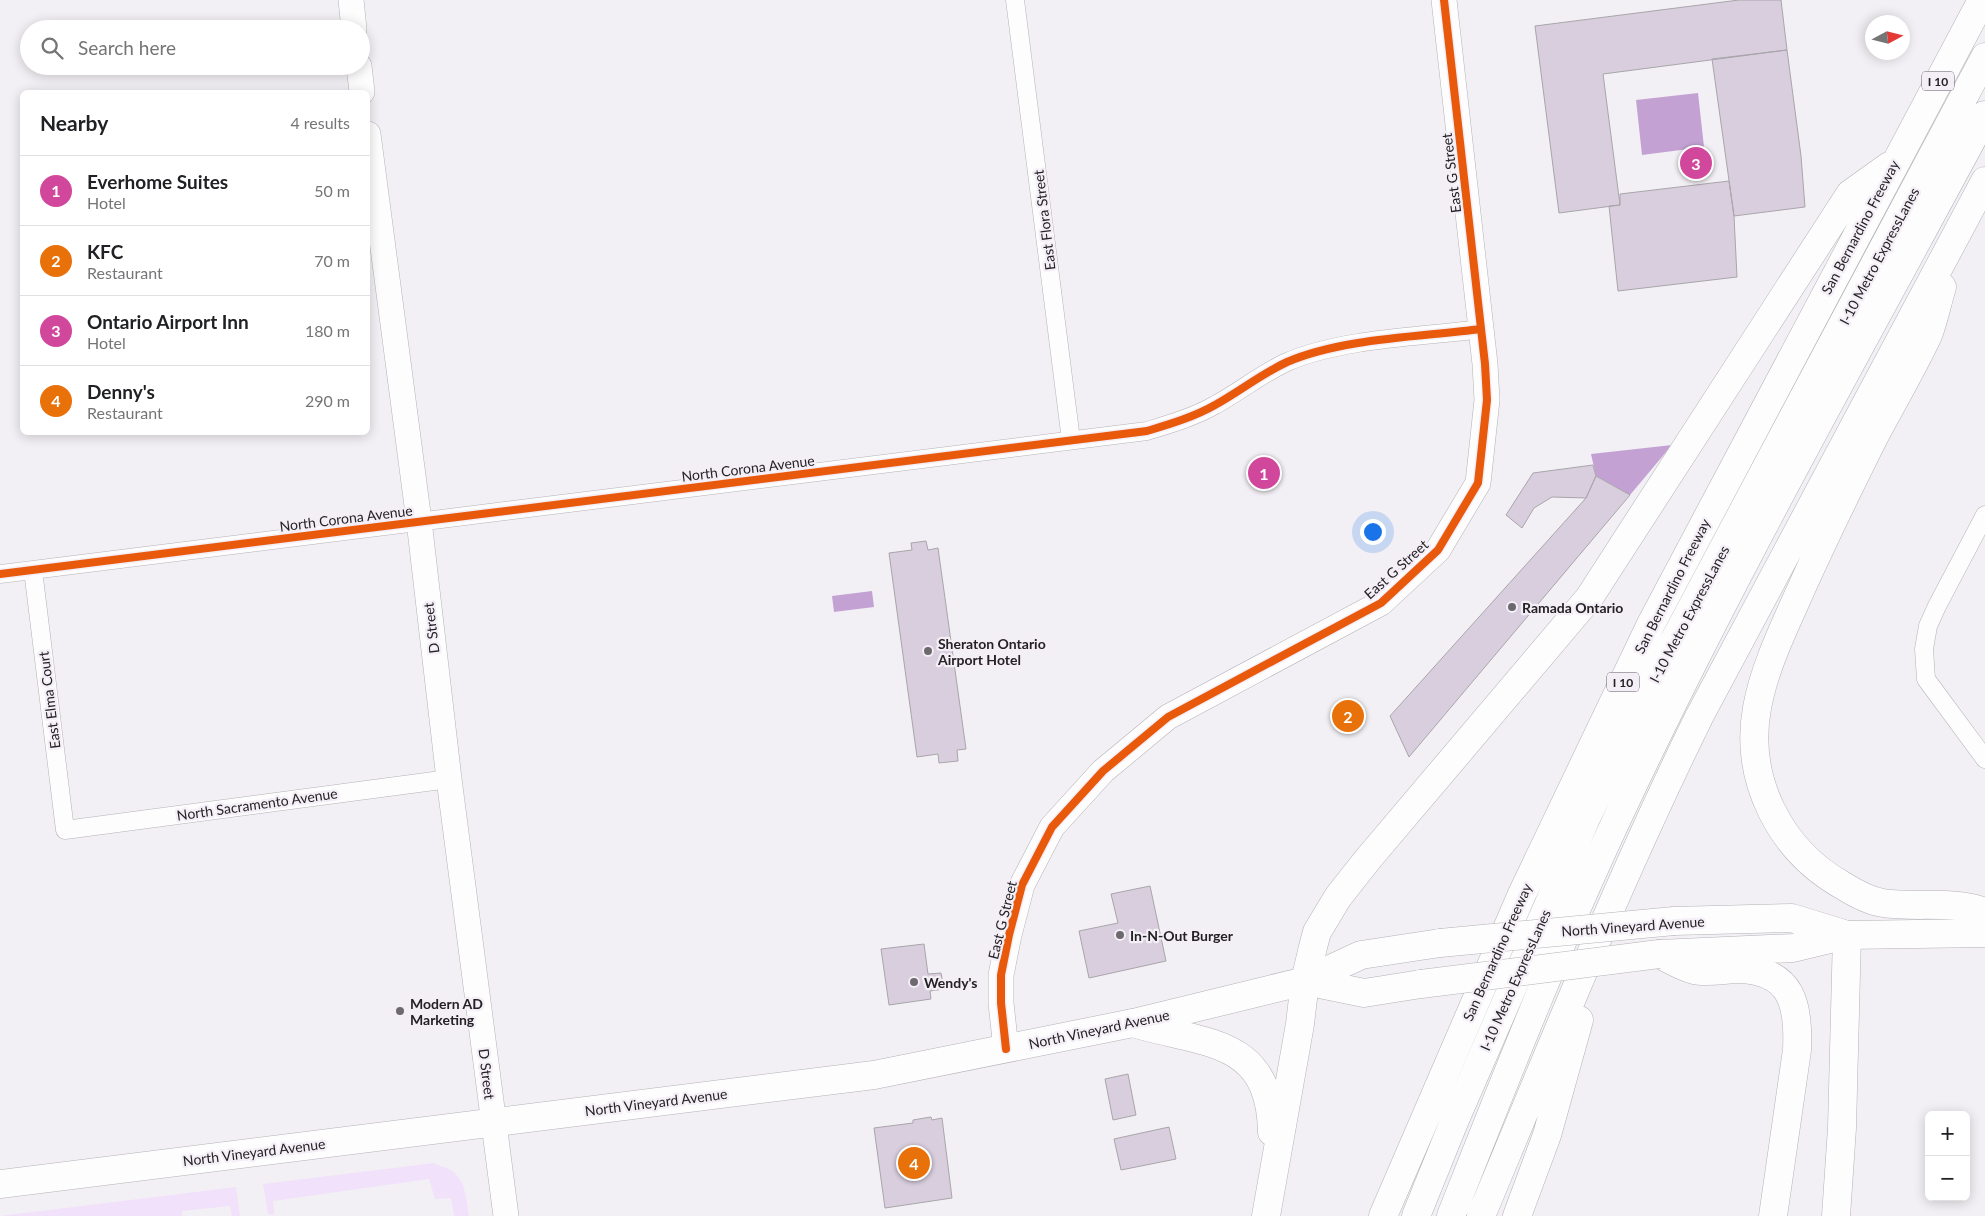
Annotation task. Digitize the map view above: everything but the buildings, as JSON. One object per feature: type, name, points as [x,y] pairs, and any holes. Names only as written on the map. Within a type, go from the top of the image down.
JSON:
[{"type":"main road","name":"San Bernardino Freeway","points":[[1383,1216],[1408,1152],[1522,894],[1651,624],[1894,162],[1982,0]]},
{"type":"main road","name":"I-10 Metro ExpressLanes","points":[[1416,1216],[1454,1122],[1587,816],[1672,645],[1985,57]]},
{"type":"main road","name":"I-10 Metro ExpressLanes","points":[[1450,1216],[1538,1000],[1604,848],[1662,725],[1721,610],[1985,115]]},
{"type":"main road","points":[[1266,1216],[1300,1024],[1305,981],[1318,932],[1338,897],[1589,598],[1850,194],[1894,162]]},
{"type":"main road","points":[[1481,1216],[1613,899],[1698,717],[1985,181]]},
{"type":"main road","points":[[1959,231],[1928,333],[1833,521],[1777,642],[1762,686],[1755,732],[1756,756],[1763,789],[1770,809],[1789,841],[1802,856],[1822,873],[1852,891],[1882,903],[1971,907],[1985,912]]},
{"type":"main road","points":[[1518,1216],[1546,1134],[1613,899]]},
{"type":"main road","name":"North Vineyard Avenue","points":[[0,1184],[874,1075],[1133,1023],[1305,981],[1361,956],[1440,943],[1674,920],[1792,918],[1847,935]]},
{"type":"main road","name":"North Vineyard Avenue","points":[[1305,981],[1364,992],[1658,954],[1793,948],[1847,935],[1985,933]]},
{"type":"main road","points":[[1836,1216],[1842,1119],[1847,935]]},
{"type":"main road","points":[[1658,954],[1694,970],[1742,970],[1768,974],[1785,986],[1793,998],[1798,1020],[1797,1050],[1773,1216]]},
{"type":"main road","points":[[1133,1023],[1234,1052],[1249,1063],[1266,1088],[1270,1100],[1273,1178]]},
{"type":"street","points":[[351,0],[353,20]]},
{"type":"street","name":"East Flora Street","points":[[1015,0],[1071,440]]},
{"type":"street","name":"East G Street","points":[[1006,1049],[1001,1003],[1001,975],[1008,935],[1022,885],[1052,827],[1103,771],[1168,717],[1381,603],[1438,550],[1478,483],[1487,400],[1481,329],[1444,0]]},
{"type":"street","points":[[360,75],[362,90]]},
{"type":"street","name":"D Street","points":[[370,149],[419,521],[449,779],[506,1216]]},
{"type":"street","name":"North Corona Avenue","points":[[0,574],[1147,431],[1182,420],[1215,406],[1286,363],[1319,352],[1373,342],[1481,329]]},
{"type":"street","points":[[1985,515],[1937,606],[1928,626],[1924,648],[1926,679],[1985,759]]},
{"type":"street","name":"East Elma Court","points":[[33,570],[65,830]]},
{"type":"street","name":"North Sacramento Avenue","points":[[65,830],[449,779]]},
{"type":"shaded area","points":[[1698,93],[1704,147],[1642,155],[1636,100]]},
{"type":"shaded area","points":[[1672,445],[1630,495],[1596,476],[1591,454]]},
{"type":"shaded area","points":[[872,591],[874,607],[834,612],[832,596]]},
{"type":"shaded area","points":[[434,1163],[449,1169],[459,1178],[466,1196],[469,1216],[454,1216],[451,1198],[435,1199],[429,1179],[273,1201],[274,1215],[268,1214],[263,1184]]},
{"type":"shaded area","points":[[236,1187],[240,1216],[232,1216],[230,1206],[182,1211],[182,1216],[0,1216]]},
{"type":"cycle path","points":[[1006,1049],[1001,1003],[1001,975],[1009,935],[1022,885],[1052,827],[1103,771],[1168,717],[1381,603],[1438,550],[1478,483],[1487,400],[1485,364],[1444,0]]},
{"type":"cycle path","points":[[0,574],[1147,431],[1182,420],[1207,409],[1277,367],[1309,354],[1382,339],[1481,329]]},
{"type":"place","name":"Ontario Airport Inn","points":[[1696,163]]},
{"type":"place","name":"Everhome Suites","points":[[1264,473]]},
{"type":"place","name":"Ramada Ontario","points":[[1512,607]]},
{"type":"place","name":"Sheraton Ontario Airport Hotel","points":[[928,651]]},
{"type":"place","name":"KFC","points":[[1348,716]]},
{"type":"place","name":"In-N-Out Burger","points":[[1120,935]]},
{"type":"place","name":"Wendy's","points":[[914,982]]},
{"type":"place","name":"Modern AD Marketing","points":[[400,1011]]},
{"type":"place","name":"Denny's","points":[[914,1163]]}]
